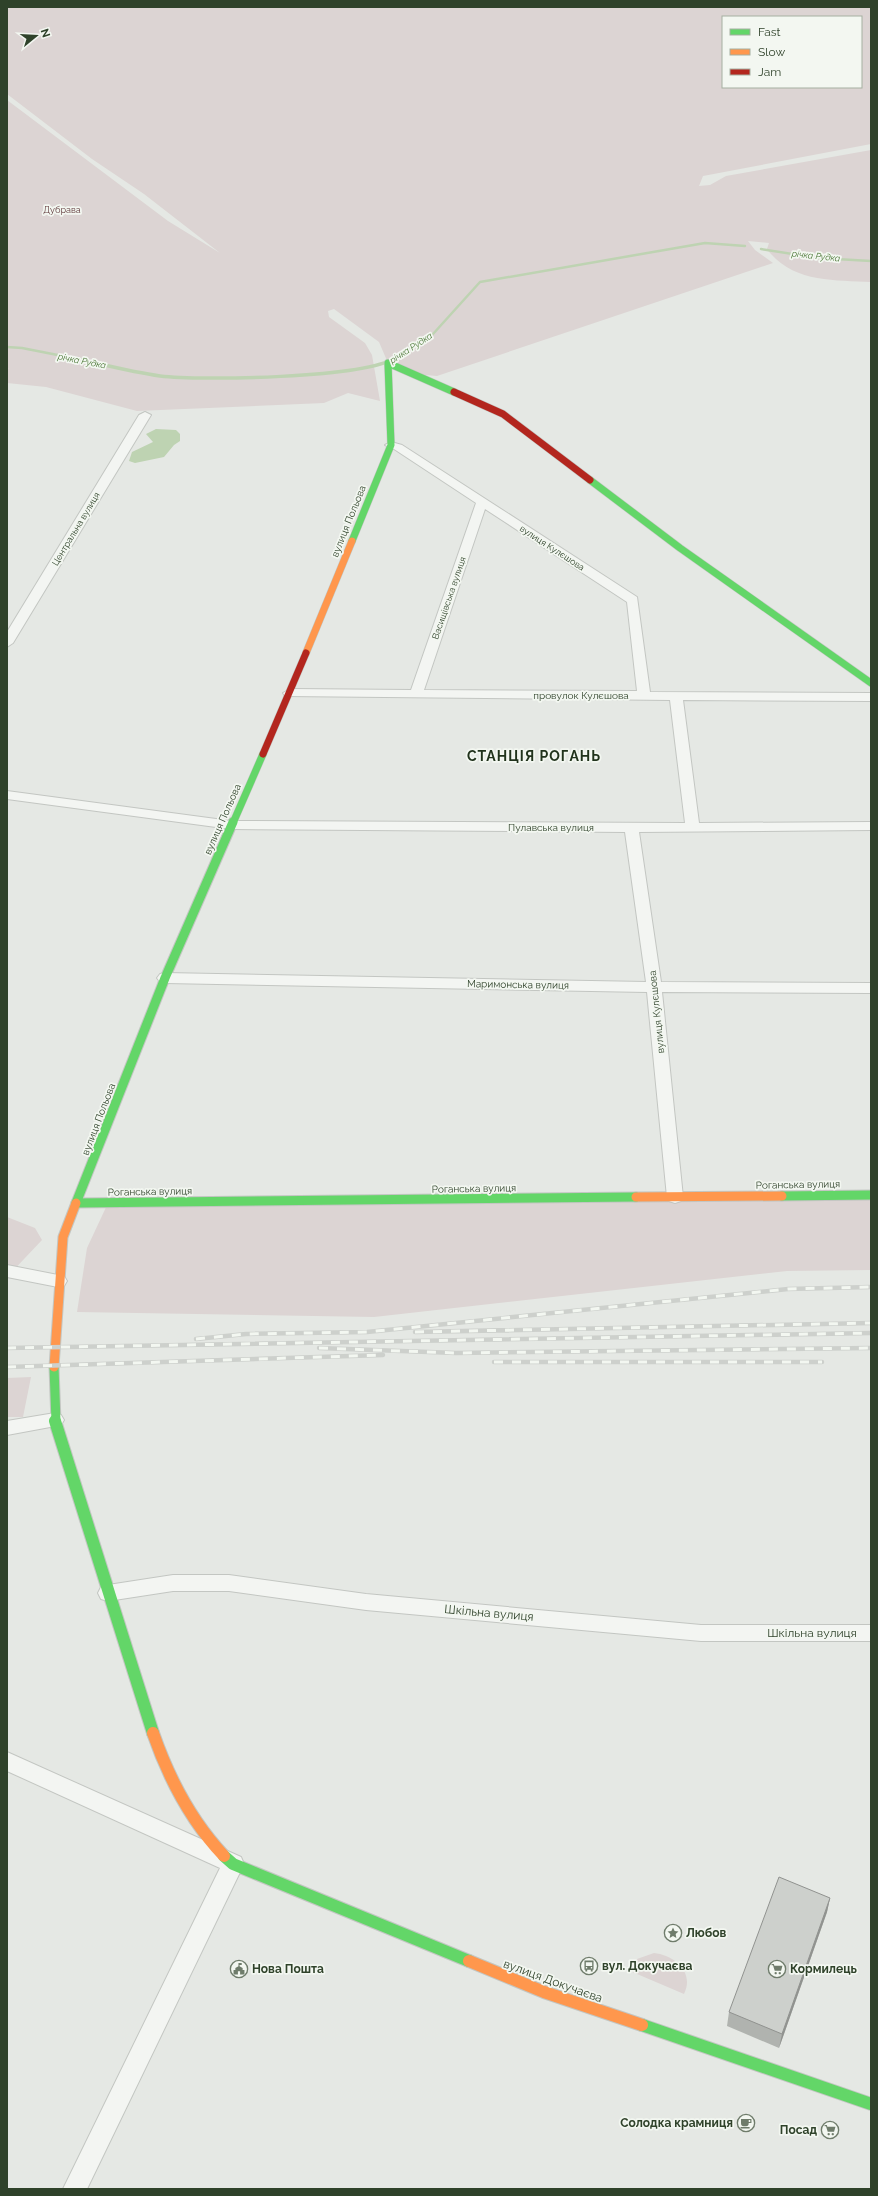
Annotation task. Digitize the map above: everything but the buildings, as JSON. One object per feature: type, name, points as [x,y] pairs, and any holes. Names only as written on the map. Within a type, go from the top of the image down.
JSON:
[{"type":"street","points":[[391,446],[388,363],[503,414],[680,548],[871,683]]},
{"type":"street","name":"Центральна вулиця","points":[[7,643],[145,415]]},
{"type":"street","name":"вулиця Кулєшова","points":[[391,446],[398,447],[633,600],[644,695]]},
{"type":"street","name":"вулиця Польова","points":[[233,1864],[206,1838],[183,1805],[158,1748],[108,1593],[55,1420],[53,1366],[58,1281],[63,1237],[165,978],[290,693],[391,446]]},
{"type":"street","name":"Васищівська вулиця","points":[[416,694],[482,502]]},
{"type":"street","name":"провулок Кулєшова","points":[[290,693],[871,697]]},
{"type":"street","points":[[676,696],[693,828]]},
{"type":"street","name":"Пулавська вулиця","points":[[7,795],[231,825],[631,828],[871,826]]},
{"type":"street","name":"вулиця Кулєшова","points":[[631,828],[654,986],[675,1197]]},
{"type":"street","name":"Маримонська вулиця","points":[[165,978],[871,988]]},
{"type":"street","name":"Роганська вулиця","points":[[77,1203],[871,1195]]},
{"type":"street","points":[[7,1271],[58,1281]]},
{"type":"street","points":[[7,1428],[55,1420]]},
{"type":"street","name":"Шкільна вулиця","points":[[108,1593],[173,1583],[229,1583],[366,1602],[701,1633],[871,1633]]},
{"type":"street","points":[[7,1761],[233,1864],[75,2189]]},
{"type":"street","name":"вулиця Докучаєва","points":[[233,1864],[544,1992],[871,2104]]},
{"type":"green space","name":"Дубрава","points":[[7,7],[871,7],[871,144],[703,176],[699,186],[710,185],[726,176],[871,150],[871,282],[828,280],[801,274],[777,260],[767,249],[769,243],[748,241],[755,250],[773,263],[437,376],[414,374],[388,363],[379,342],[334,309],[328,311],[329,317],[365,343],[372,355],[380,401],[348,393],[324,403],[137,411],[46,387],[7,383],[7,369],[9,368],[7,368],[7,100],[168,221],[220,253],[144,194],[92,159],[7,94]]},
{"type":"green space","points":[[871,1195],[871,1270],[787,1271],[374,1317],[77,1312],[87,1248],[108,1203]]},
{"type":"green space","points":[[7,1217],[35,1228],[42,1240],[7,1277]]},
{"type":"green space","points":[[31,1377],[23,1417],[7,1417],[7,1378]]},
{"type":"green space","points":[[654,1953],[669,1957],[681,1966],[687,1979],[687,1986],[684,1994],[630,1971],[637,1959]]},
{"type":"shaded area","points":[[156,429],[176,430],[180,434],[180,441],[174,445],[164,457],[135,463],[129,461],[132,452],[153,442],[146,434]]},
{"type":"waterway","name":"річка Рудка","points":[[394,359],[433,334],[480,282],[705,243],[745,246]]},
{"type":"waterway","name":"річка Рудка","points":[[761,249],[818,258],[871,261]]},
{"type":"waterway","name":"річка Рудка","points":[[7,347],[22,348],[74,358]]},
{"type":"waterway","name":"річка Рудка","points":[[74,358],[78,359]]},
{"type":"waterway","name":"річка Рудка","points":[[74,358],[160,376],[244,378],[318,374],[351,370],[378,365],[395,358]]},
{"type":"railway","points":[[196,1339],[246,1334],[367,1332],[788,1289],[871,1287]]},
{"type":"railway","points":[[415,1332],[871,1323]]},
{"type":"railway","points":[[7,1348],[871,1333]]},
{"type":"railway","points":[[319,1348],[456,1353],[871,1348]]},
{"type":"railway","points":[[7,1367],[383,1355]]},
{"type":"railway","points":[[494,1362],[822,1362]]},
{"type":"traffic: fast","points":[[352,541],[391,445],[388,363],[454,392]]},
{"type":"traffic: fast","points":[[590,480],[680,548],[871,683]]},
{"type":"traffic: fast","points":[[76,1203],[165,978],[263,754]]},
{"type":"traffic: fast","points":[[782,1196],[871,1195]]},
{"type":"traffic: fast","points":[[77,1203],[636,1197]]},
{"type":"traffic: fast","points":[[54,1367],[55,1420],[153,1733]]},
{"type":"traffic: fast","points":[[224,1856],[233,1864],[469,1961]]},
{"type":"traffic: fast","points":[[642,2025],[871,2104]]},
{"type":"traffic: slow","points":[[306,653],[352,541]]},
{"type":"traffic: slow","points":[[636,1197],[782,1196]]},
{"type":"traffic: slow","points":[[54,1367],[57,1306],[63,1237],[76,1203]]},
{"type":"traffic: slow","points":[[153,1733],[166,1767],[181,1799],[200,1829],[224,1856]]},
{"type":"traffic: slow","points":[[469,1961],[544,1992],[642,2025]]},
{"type":"traffic: jam","points":[[454,392],[503,414],[590,480]]},
{"type":"traffic: jam","points":[[263,754],[306,653]]},
{"type":"place","name":"Любов","points":[[673,1933]]},
{"type":"place","name":"вул. Докучаєва","points":[[589,1966]]},
{"type":"place","name":"Нова Пошта","points":[[239,1969]]},
{"type":"place","name":"Кормилець","points":[[777,1969]]},
{"type":"place","name":"Солодка крамниця","points":[[746,2123]]},
{"type":"place","name":"Посад","points":[[830,2130]]},
{"type":"district","name":"СТАНЦІЯ РОГАНЬ","points":[[534,756]]}]
